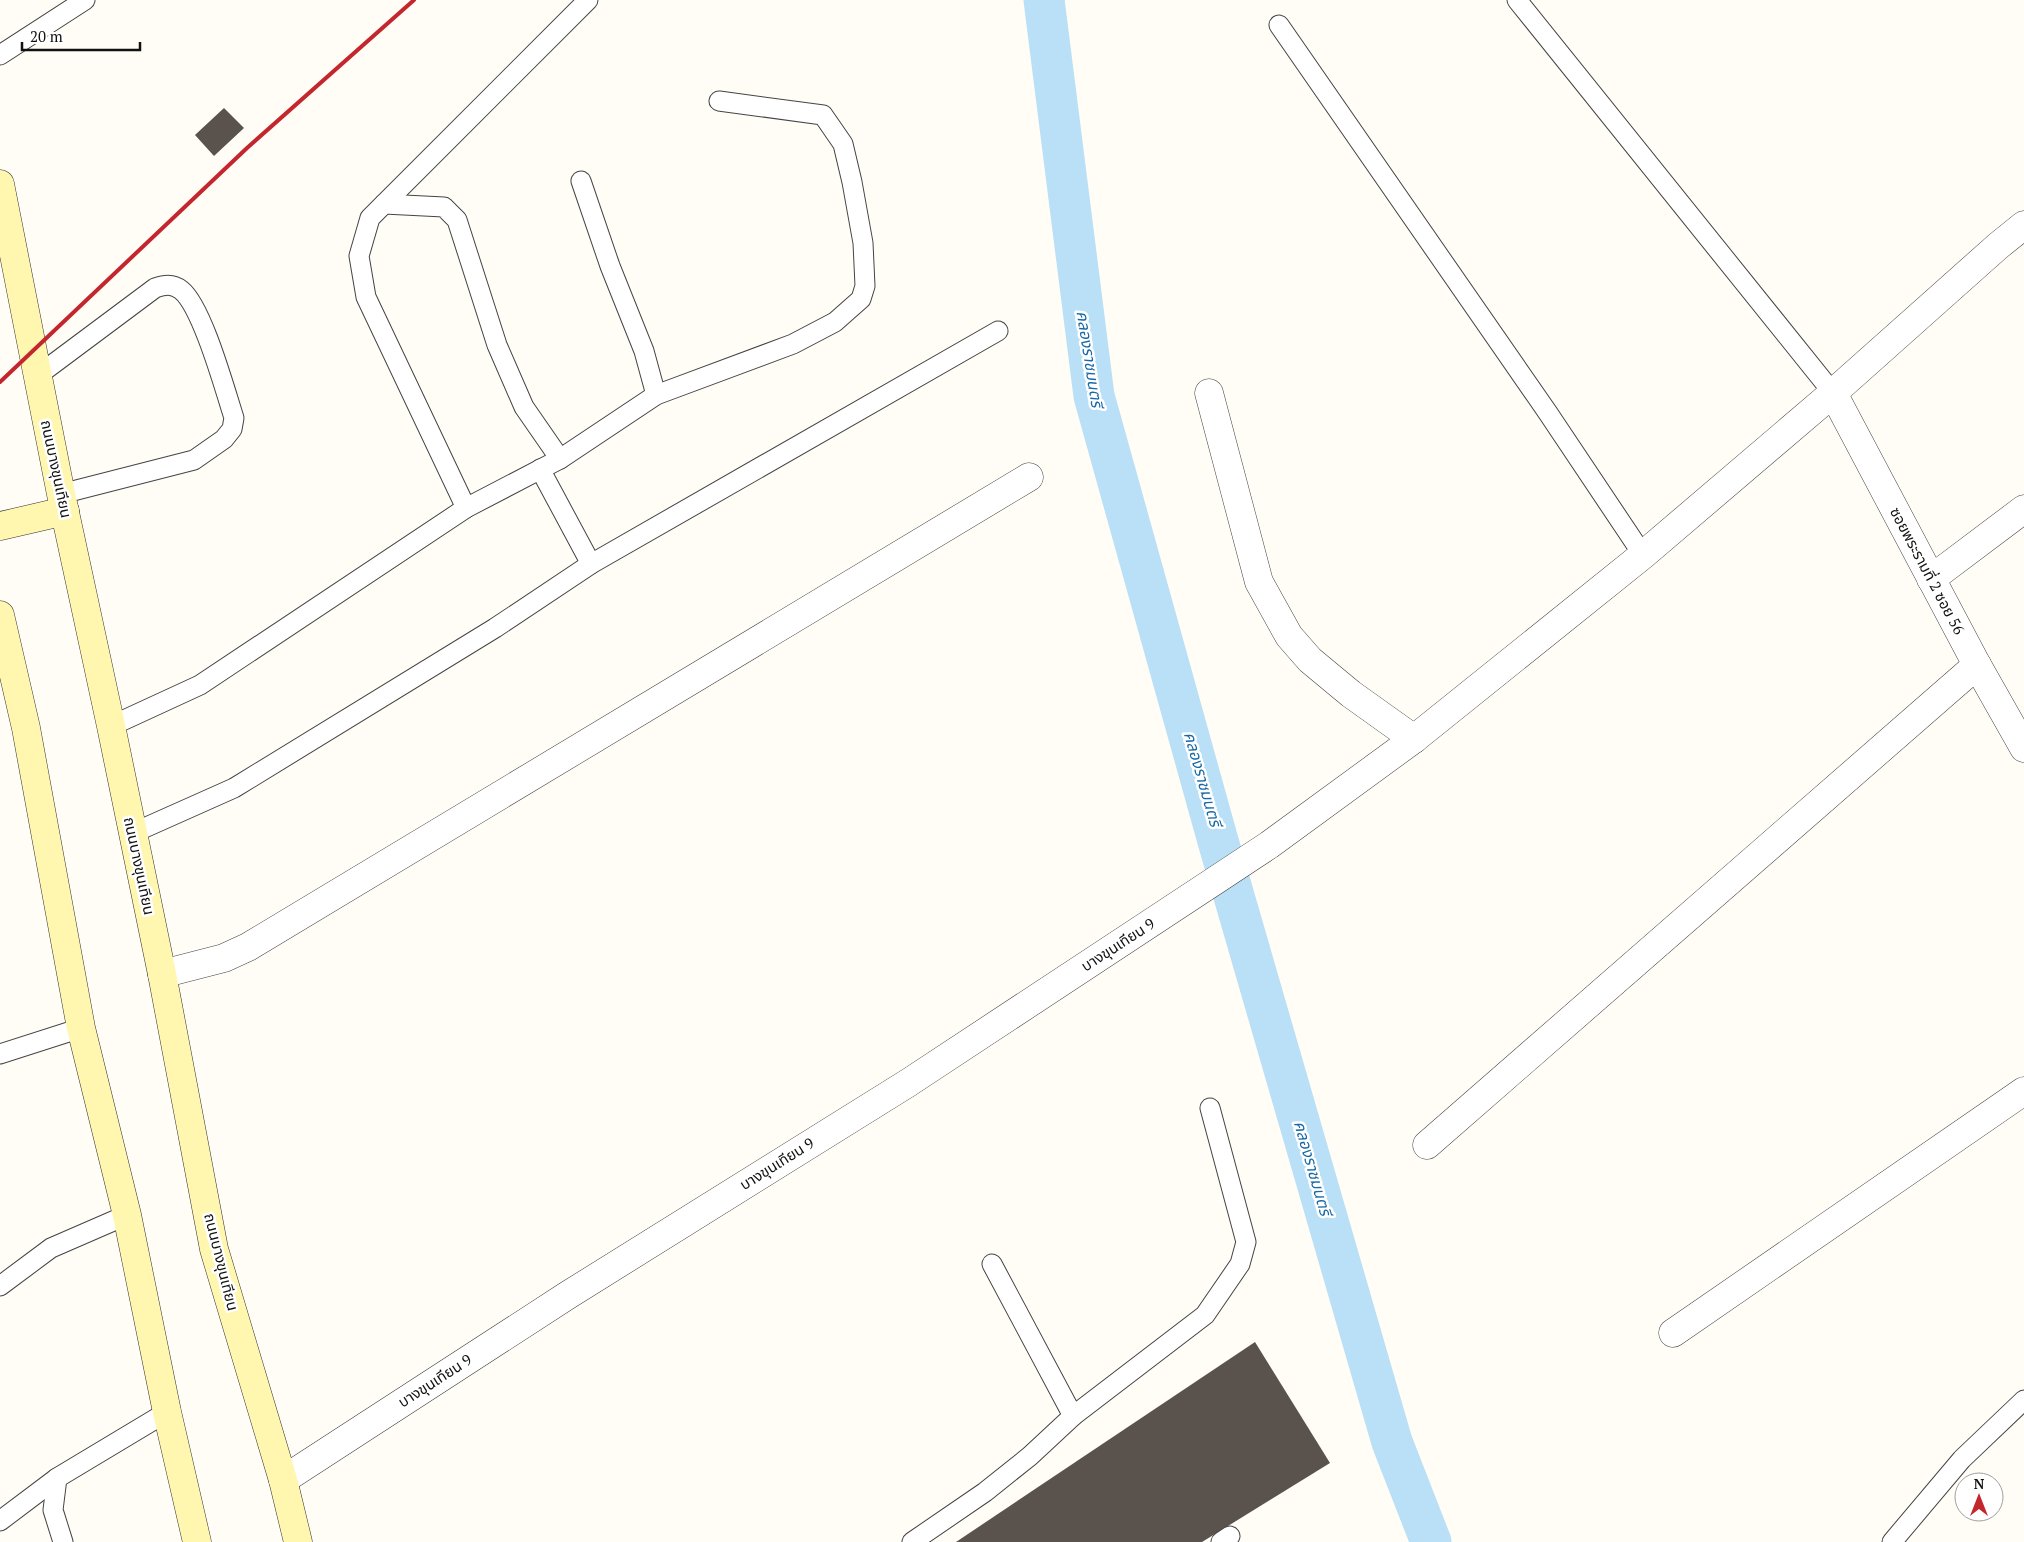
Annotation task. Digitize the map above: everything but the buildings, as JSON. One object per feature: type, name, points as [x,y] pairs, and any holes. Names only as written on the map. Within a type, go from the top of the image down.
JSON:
[{"type":"main road","name":"ถนนบางขุนเทียน","points":[[0,184],[37,376],[162,974],[214,1249],[283,1480],[298,1542]]},
{"type":"main road","points":[[0,526],[63,502]]},
{"type":"main road","points":[[0,615],[26,728],[81,1028],[127,1215],[167,1412],[196,1542]]},
{"type":"street","name":"บางขุนเทียน 9","points":[[283,1480],[568,1295],[908,1083],[1269,845],[1414,739],[1643,555],[1833,393],[1998,246],[2024,226]]},
{"type":"street","points":[[1209,393],[1259,582],[1289,636],[1310,660],[1351,694],[1414,739]]},
{"type":"street","name":"ซอยพระรามที่ 2 ซอย 56","points":[[1833,393],[1976,665],[2024,748]]},
{"type":"street","points":[[162,974],[224,958],[248,947],[1029,477]]},
{"type":"street","points":[[1931,579],[2024,509]]},
{"type":"street","points":[[1427,1145],[1976,665]]},
{"type":"street","points":[[1674,1333],[2024,1091]]},
{"type":"lane","points":[[0,54],[85,0]]},
{"type":"lane","points":[[466,508],[366,297],[359,256],[370,218],[588,0]]},
{"type":"lane","points":[[1517,0],[1833,393]]},
{"type":"lane","points":[[1279,25],[1542,405],[1643,555]]},
{"type":"lane","points":[[111,726],[200,685],[466,508],[560,459],[656,395],[793,344],[835,322],[861,299],[865,286],[863,243],[852,182],[843,144],[823,115],[719,101]]},
{"type":"lane","points":[[581,181],[610,266],[644,351],[656,395]]},
{"type":"lane","points":[[384,204],[444,207],[457,220],[501,354],[524,407],[560,459]]},
{"type":"lane","points":[[37,376],[155,288],[168,284],[181,290],[197,309],[234,418],[232,429],[224,439],[194,460],[63,502]]},
{"type":"lane","points":[[133,833],[234,788],[494,628],[591,564],[998,331]]},
{"type":"lane","points":[[540,469],[591,564]]},
{"type":"lane","points":[[0,1054],[81,1028]]},
{"type":"lane","points":[[912,1542],[985,1492],[1030,1456],[1073,1416],[1205,1315],[1240,1264],[1246,1242],[1210,1108]]},
{"type":"lane","points":[[0,1286],[50,1248],[127,1215]]},
{"type":"lane","points":[[992,1264],[1073,1416]]},
{"type":"lane","points":[[1892,1542],[1962,1459],[2024,1400]]},
{"type":"lane","points":[[0,1521],[57,1478],[167,1412]]},
{"type":"lane","points":[[57,1478],[53,1510],[63,1542]]},
{"type":"waterway","name":"คลองราชมนตรี","points":[[1044,0],[1094,396],[1218,841],[1392,1442],[1431,1542]]},
{"type":"railway","points":[[0,382],[247,148],[414,0]]}]
